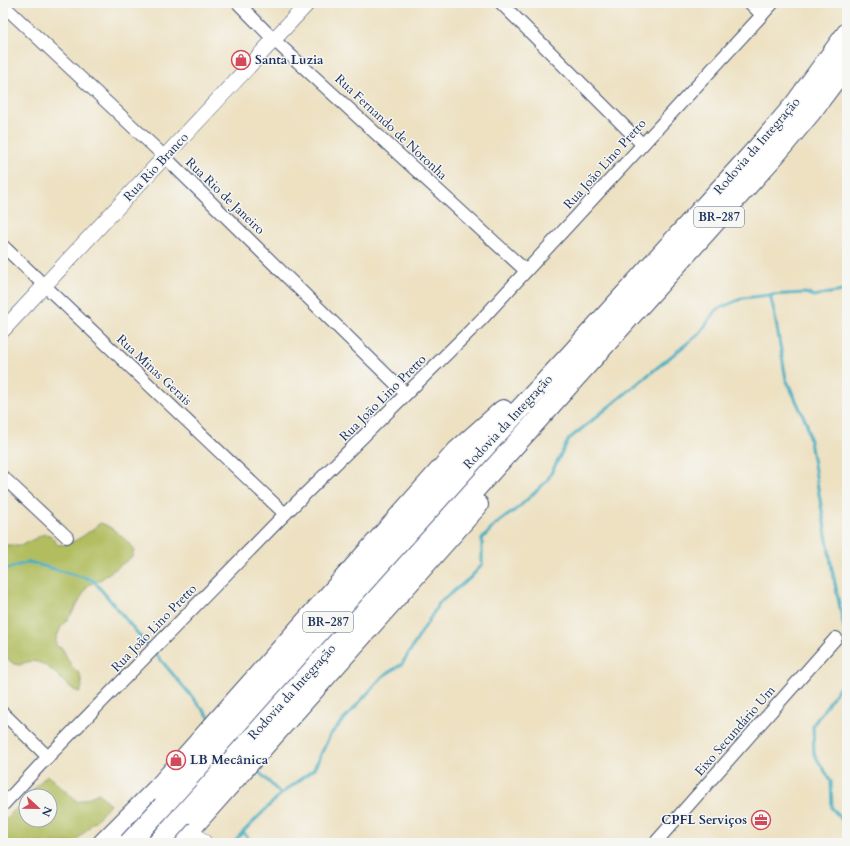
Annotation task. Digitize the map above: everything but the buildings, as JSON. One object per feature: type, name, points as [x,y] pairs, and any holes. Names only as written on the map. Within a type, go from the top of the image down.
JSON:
[{"type":"highway","name":"Rodovia da Integração","points":[[183,830],[795,104],[847,33]]},
{"type":"highway","name":"Rodovia da Integração","points":[[153,804],[493,438],[579,360],[775,155],[811,112],[847,64]]},
{"type":"highway","points":[[153,804],[183,830]]},
{"type":"highway","name":"BR-287","points":[[103,843],[153,804]]},
{"type":"highway","name":"BR-287","points":[[129,843],[153,804]]},
{"type":"highway","name":"BR-287","points":[[158,843],[183,830]]},
{"type":"street","name":"Rua Fernando de Noronha","points":[[238,3],[274,40],[526,271]]},
{"type":"street","name":"Rua Rio Branco","points":[[3,330],[308,3]]},
{"type":"street","points":[[501,3],[642,144]]},
{"type":"street","points":[[750,3],[762,15]]},
{"type":"street","name":"Rua João Lino Pretto","points":[[3,805],[285,514],[482,319],[773,3]]},
{"type":"street","name":"Rua Rio de Janeiro","points":[[3,6],[165,157],[406,394]]},
{"type":"street","name":"Rua Minas Gerais","points":[[3,246],[285,514]]},
{"type":"street","points":[[3,477],[67,537]]},
{"type":"street","name":"Eixo Secundário Um","points":[[655,843],[836,638]]},
{"type":"street","points":[[3,713],[48,757]]},
{"type":"street","points":[[183,830],[205,843]]},
{"type":"green space","points":[[100,523],[119,534],[134,550],[132,557],[100,580],[88,585],[71,615],[61,627],[56,639],[56,646],[62,648],[71,665],[80,674],[82,687],[80,693],[73,689],[45,665],[37,662],[29,662],[20,665],[14,664],[3,655],[3,545],[22,545],[44,534],[50,535],[58,545],[70,543]]},
{"type":"green space","points":[[47,775],[78,802],[99,793],[110,805],[74,843],[3,843],[3,822],[18,806],[18,828],[58,828],[58,788],[35,788]]},
{"type":"waterway","points":[[252,843],[243,832],[281,794],[314,769],[330,735],[383,676],[402,664],[440,602],[470,578],[482,565],[482,539],[495,525],[519,507],[547,481],[569,439],[700,333],[716,310],[743,298],[805,293],[814,296],[847,290]]},
{"type":"waterway","points":[[770,295],[786,379],[807,424],[832,569],[847,642]]},
{"type":"waterway","points":[[3,570],[29,562],[93,580],[150,648]]},
{"type":"waterway","points":[[154,652],[210,718]]},
{"type":"waterway","points":[[847,677],[813,725],[814,754],[831,781],[832,808],[847,826]]},
{"type":"waterway","points":[[255,768],[281,794]]},
{"type":"waterway","points":[[233,843],[243,832]]},
{"type":"place","name":"Santa Luzia","points":[[241,60]]},
{"type":"place","name":"LB Mecânica","points":[[176,760]]},
{"type":"place","name":"CPFL Serviços","points":[[761,820]]}]
